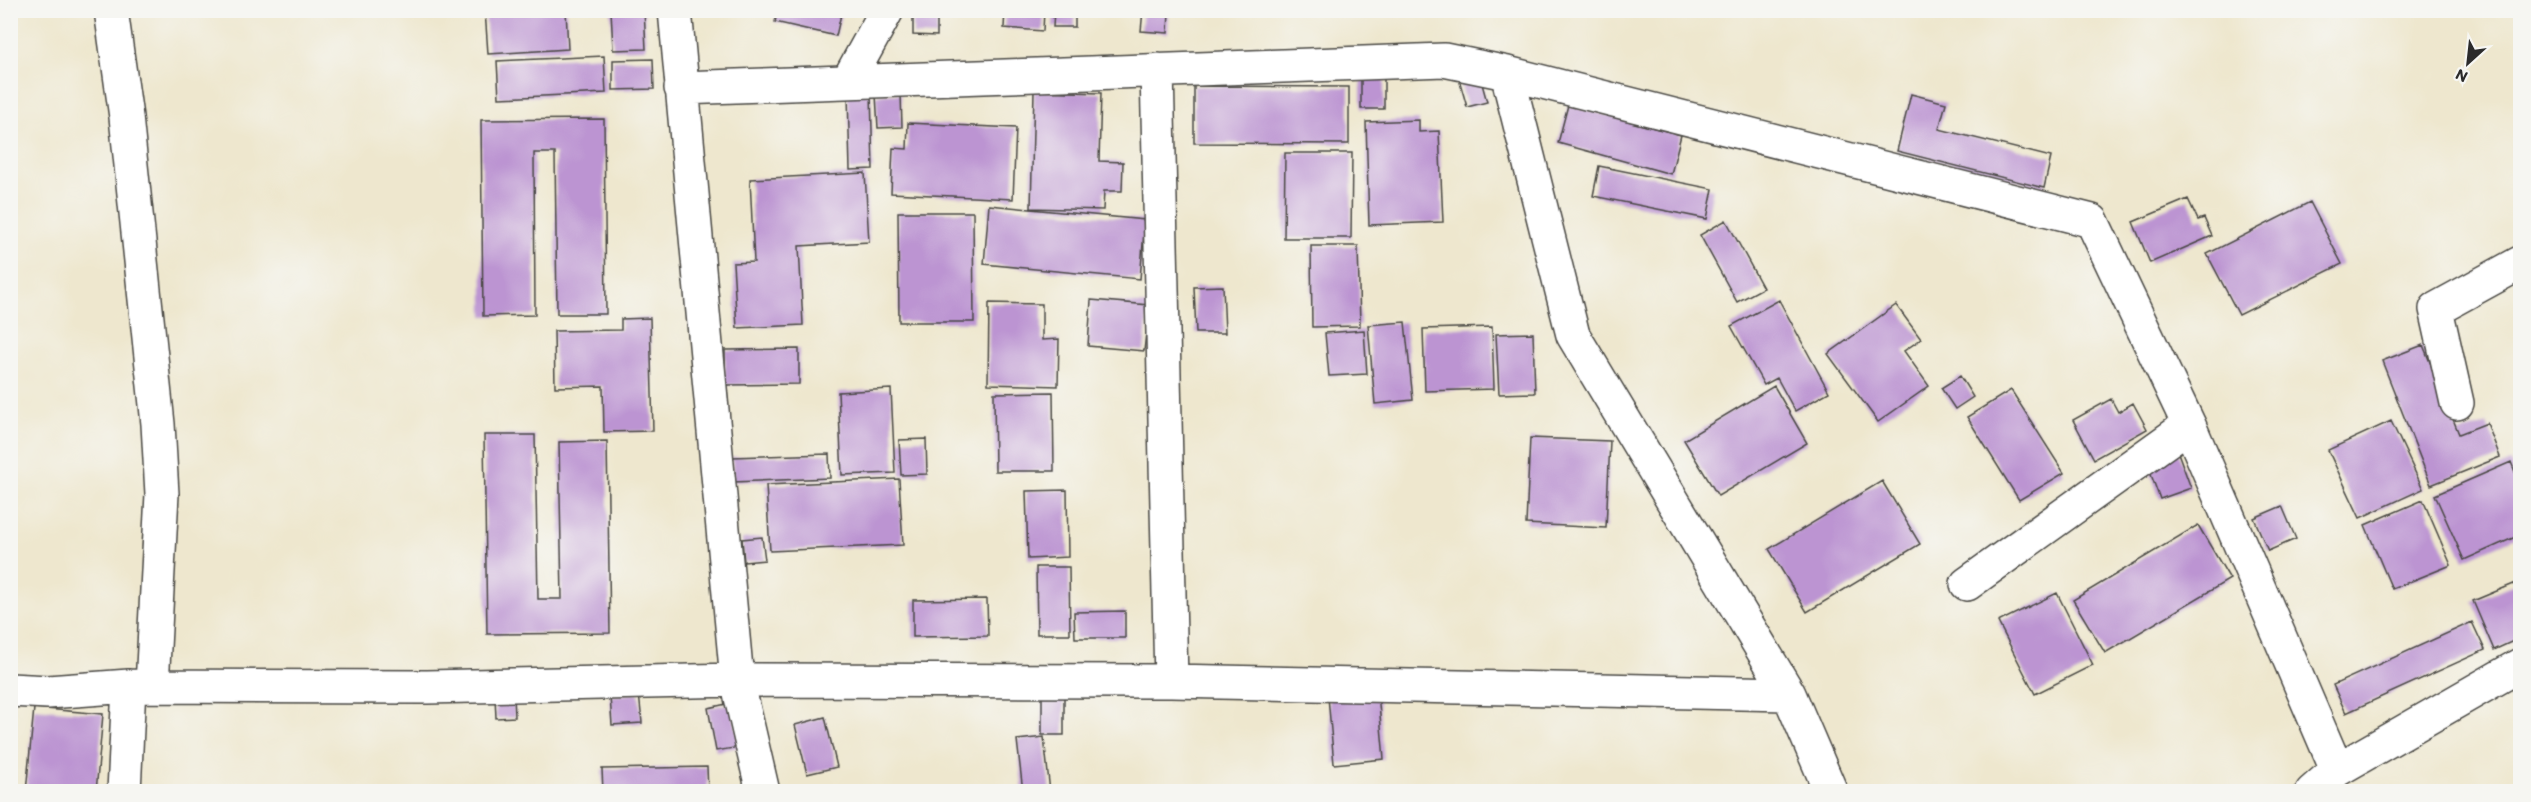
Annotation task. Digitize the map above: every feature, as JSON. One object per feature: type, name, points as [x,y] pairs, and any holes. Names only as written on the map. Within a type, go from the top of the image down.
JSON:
[{"type":"street","points":[[111,10],[126,117],[158,424],[162,494],[140,686],[124,792]]},
{"type":"street","points":[[675,10],[737,680],[763,792]]},
{"type":"street","points":[[848,81],[887,10]]},
{"type":"street","points":[[681,88],[1444,60],[1507,73],[2092,221],[2189,425],[2337,770]]},
{"type":"street","points":[[1157,70],[1171,681]]},
{"type":"street","points":[[1507,73],[1573,335],[1789,694],[1831,792]]},
{"type":"street","points":[[2457,403],[2436,309],[2520,263]]},
{"type":"street","points":[[1967,584],[2189,425]]},
{"type":"street","points":[[2312,792],[2337,770],[2520,665]]},
{"type":"street","points":[[10,690],[48,693],[140,686],[427,687],[737,680],[1171,681],[1789,694]]},
{"type":"building","points":[[485,10],[566,10],[568,49],[488,54]]},
{"type":"building","points":[[611,10],[644,10],[646,49],[613,50]]},
{"type":"building","points":[[778,10],[842,10],[836,36],[775,22]]},
{"type":"building","points":[[913,10],[937,10],[937,36],[913,35]]},
{"type":"building","points":[[1005,10],[1044,10],[1043,31],[1004,28]]},
{"type":"building","points":[[1054,10],[1075,10],[1075,27],[1053,27]]},
{"type":"building","points":[[1143,10],[1169,10],[1168,33],[1141,31]]},
{"type":"building","points":[[604,56],[606,93],[499,98],[497,61]]},
{"type":"building","points":[[653,59],[654,89],[613,90],[613,60]]},
{"type":"building","points":[[1479,73],[1487,102],[1467,107],[1459,79]]},
{"type":"building","points":[[1361,78],[1384,78],[1384,109],[1361,109]]},
{"type":"building","points":[[1194,86],[1349,87],[1349,144],[1194,143]]},
{"type":"building","points":[[1034,91],[1101,93],[1099,161],[1123,162],[1122,191],[1104,191],[1103,210],[1031,208]]},
{"type":"building","points":[[871,93],[873,169],[850,170],[848,94]]},
{"type":"building","points":[[901,94],[902,127],[878,128],[876,95]]},
{"type":"building","points":[[1911,94],[1946,103],[1939,129],[2051,157],[2044,188],[1897,151]]},
{"type":"building","points":[[1568,105],[1681,135],[1671,174],[1558,143]]},
{"type":"building","points":[[604,119],[606,314],[557,314],[555,153],[534,153],[535,315],[483,316],[481,120]]},
{"type":"building","points":[[1419,120],[1419,132],[1439,131],[1443,222],[1369,225],[1366,122]]},
{"type":"building","points":[[908,123],[1016,128],[1013,199],[891,193],[893,148],[907,149]]},
{"type":"building","points":[[1285,153],[1352,153],[1351,238],[1284,238]]},
{"type":"building","points":[[1599,166],[1713,189],[1707,219],[1593,196]]},
{"type":"building","points":[[865,173],[869,242],[799,246],[803,325],[737,328],[733,263],[754,262],[750,179]]},
{"type":"building","points":[[2188,199],[2198,220],[2204,218],[2212,236],[2150,263],[2133,222]]},
{"type":"building","points":[[2310,202],[2342,264],[2239,315],[2207,254]]},
{"type":"building","points":[[989,205],[1145,220],[1140,279],[984,264]]},
{"type":"building","points":[[898,212],[973,212],[974,322],[899,322]]},
{"type":"building","points":[[1726,220],[1763,288],[1737,302],[1700,235]]},
{"type":"building","points":[[1311,246],[1358,246],[1360,326],[1312,327]]},
{"type":"building","points":[[1223,286],[1225,333],[1196,333],[1194,287]]},
{"type":"building","points":[[1091,300],[1149,305],[1144,351],[1088,346]]},
{"type":"building","points":[[1779,300],[1829,392],[1795,411],[1777,378],[1764,385],[1731,326]]},
{"type":"building","points":[[989,303],[1042,304],[1042,340],[1059,339],[1058,386],[988,384]]},
{"type":"building","points":[[1896,305],[1921,339],[1904,351],[1929,386],[1878,422],[1828,354]]},
{"type":"building","points":[[650,318],[653,431],[604,432],[603,386],[555,387],[554,331],[621,330],[621,319]]},
{"type":"building","points":[[1405,322],[1413,400],[1375,404],[1368,325]]},
{"type":"building","points":[[1492,327],[1494,389],[1425,391],[1423,329]]},
{"type":"building","points":[[1364,330],[1367,374],[1329,376],[1325,333]]},
{"type":"building","points":[[1533,333],[1535,393],[1499,394],[1496,334]]},
{"type":"building","points":[[2423,345],[2459,434],[2487,423],[2500,457],[2431,485],[2382,361]]},
{"type":"building","points":[[799,349],[799,384],[725,385],[725,350]]},
{"type":"building","points":[[1960,376],[1973,397],[1955,409],[1941,388]]},
{"type":"building","points":[[1774,386],[1807,443],[1718,496],[1684,440]]},
{"type":"building","points":[[891,389],[895,473],[842,475],[838,392]]},
{"type":"building","points":[[2011,390],[2064,473],[2019,500],[1967,417]]},
{"type":"building","points":[[1053,392],[1054,471],[995,471],[994,393]]},
{"type":"building","points":[[2111,399],[2118,412],[2133,403],[2147,429],[2094,459],[2073,420]]},
{"type":"building","points":[[2391,421],[2423,489],[2360,518],[2328,450]]},
{"type":"building","points":[[484,435],[535,435],[538,599],[562,599],[559,442],[607,441],[610,633],[487,634]]},
{"type":"building","points":[[1530,438],[1610,441],[1606,528],[1526,524]]},
{"type":"building","points":[[926,439],[927,474],[901,475],[899,440]]},
{"type":"building","points":[[2177,450],[2191,488],[2160,499],[2146,461]]},
{"type":"building","points":[[829,454],[830,478],[733,482],[732,457]]},
{"type":"building","points":[[2511,462],[2520,484],[2520,535],[2464,560],[2435,495]]},
{"type":"building","points":[[899,479],[903,545],[770,551],[766,485]]},
{"type":"building","points":[[1882,481],[1920,544],[1807,612],[1769,549]]},
{"type":"building","points":[[1067,490],[1068,557],[1028,559],[1026,491]]},
{"type":"building","points":[[2423,500],[2451,565],[2392,589],[2365,525]]},
{"type":"building","points":[[2282,506],[2296,539],[2268,551],[2254,518]]},
{"type":"building","points":[[2198,525],[2230,579],[2105,653],[2073,600]]},
{"type":"building","points":[[762,537],[765,560],[744,562],[742,539]]},
{"type":"building","points":[[1036,567],[1069,567],[1070,634],[1037,634]]},
{"type":"building","points":[[2516,583],[2520,593],[2520,638],[2494,650],[2473,601]]},
{"type":"building","points":[[2057,593],[2093,665],[2035,694],[1998,622]]},
{"type":"building","points":[[987,599],[988,636],[913,637],[913,600]]},
{"type":"building","points":[[1125,611],[1125,638],[1075,638],[1074,612]]},
{"type":"building","points":[[2472,622],[2485,650],[2346,713],[2333,685]]},
{"type":"building","points":[[639,693],[642,723],[612,725],[610,696]]},
{"type":"building","points":[[1042,693],[1064,693],[1064,735],[1042,735]]},
{"type":"building","points":[[1378,693],[1384,759],[1334,764],[1328,697]]},
{"type":"building","points":[[514,696],[515,717],[496,718],[495,697]]},
{"type":"building","points":[[731,703],[740,747],[716,751],[708,708]]},
{"type":"building","points":[[34,708],[103,714],[96,792],[26,792]]},
{"type":"building","points":[[825,717],[837,767],[807,774],[795,725]]},
{"type":"building","points":[[1044,737],[1050,792],[1023,792],[1017,740]]},
{"type":"building","points":[[707,767],[708,792],[603,792],[602,769]]}]
